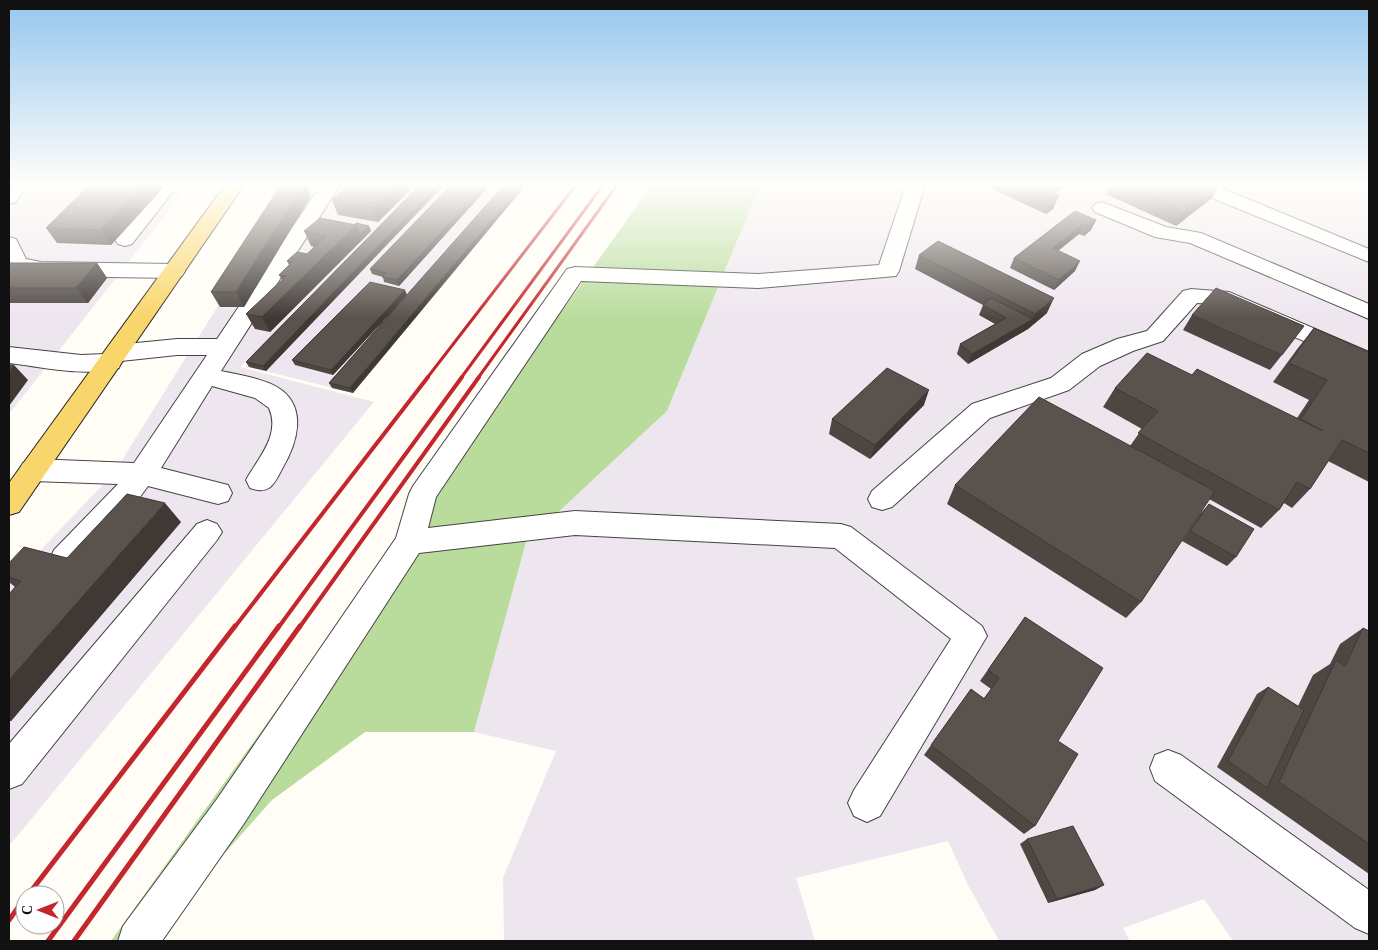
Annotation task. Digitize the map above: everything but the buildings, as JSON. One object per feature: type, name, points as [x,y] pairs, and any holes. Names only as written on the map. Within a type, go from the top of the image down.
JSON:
[{"type":"main road","points":[[9,504],[204,229]]},
{"type":"lane","points":[[124,240],[133,229]]},
{"type":"lane","points":[[65,559],[142,474],[302,229]]},
{"type":"lane","points":[[138,941],[230,812],[410,542],[423,494],[575,274],[758,281],[888,271],[902,229]]},
{"type":"lane","points":[[1153,229],[1162,233],[1194,237],[1369,312]]},
{"type":"lane","points":[[1304,229],[1369,256]]},
{"type":"lane","points":[[9,243],[18,264],[41,269],[174,271]]},
{"type":"lane","points":[[882,499],[982,411],[1060,384],[1091,360],[1125,345],[1155,336],[1191,296],[1221,298],[1369,361]]},
{"type":"lane","points":[[9,355],[81,363],[177,347],[224,347]]},
{"type":"lane","points":[[9,376],[57,375],[66,373],[81,363]]},
{"type":"lane","points":[[206,376],[269,394],[280,405],[285,418],[282,444],[277,456],[260,480]]},
{"type":"lane","points":[[33,470],[142,474],[218,493]]},
{"type":"lane","points":[[410,542],[576,523],[841,536],[972,636],[867,803]]},
{"type":"lane","points":[[13,760],[208,532]]},
{"type":"lane","points":[[1168,768],[1369,914]]},
{"type":"shaded area","points":[[9,229],[154,229],[9,414]]},
{"type":"shaded area","points":[[265,229],[378,229],[240,367],[374,402],[9,846],[9,583],[114,473]]},
{"type":"shaded area","points":[[384,229],[489,229],[353,393],[249,367]]},
{"type":"shaded area","points":[[742,229],[1369,229],[1369,941],[1233,941],[1204,899],[1123,928],[1130,941],[999,941],[967,883],[948,841],[796,878],[815,941],[504,941],[503,878],[556,751],[474,732],[526,542],[667,411]]},
{"type":"green space","points":[[620,229],[742,229],[667,411],[526,542],[474,732],[365,732],[272,800],[166,919],[154,941],[111,941]]},
{"type":"railway","points":[[427,378],[542,229]]},
{"type":"railway","points":[[461,378],[570,229]]},
{"type":"railway","points":[[478,378],[585,229]]},
{"type":"railway","points":[[234,628],[428,377]]},
{"type":"railway","points":[[278,628],[462,377]]},
{"type":"railway","points":[[299,628],[479,377]]},
{"type":"railway","points":[[36,885],[235,626]]},
{"type":"railway","points":[[48,941],[279,626]]},
{"type":"railway","points":[[74,941],[300,626]]},
{"type":"railway","points":[[9,920],[15,912]]}]
